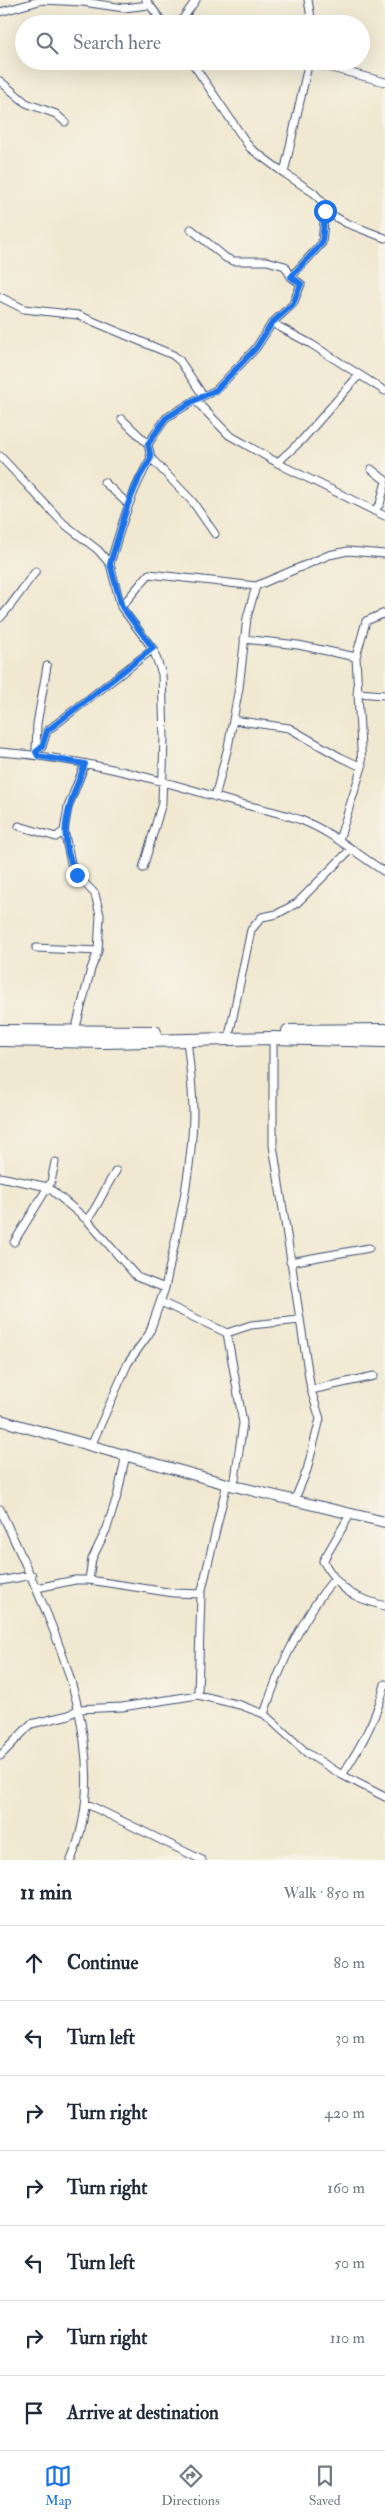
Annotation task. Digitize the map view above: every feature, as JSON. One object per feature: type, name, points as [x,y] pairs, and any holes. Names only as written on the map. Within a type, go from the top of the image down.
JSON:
[{"type":"highway","points":[[0,1031],[385,1030]]},
{"type":"highway","points":[[0,1040],[273,1038],[385,1041]]},
{"type":"street","points":[[0,12],[43,0],[63,0],[124,8],[148,2],[157,15]]},
{"type":"street","points":[[185,15],[196,0]]},
{"type":"street","points":[[308,0],[310,15]]},
{"type":"street","points":[[197,70],[250,148],[314,194],[323,203],[325,211],[322,243],[291,277]]},
{"type":"street","points":[[284,173],[307,70]]},
{"type":"street","points":[[339,70],[385,82]]},
{"type":"street","points":[[0,81],[26,103],[56,114],[64,122]]},
{"type":"street","points":[[325,211],[346,223],[385,238]]},
{"type":"street","points":[[148,444],[166,418],[195,400],[216,390],[256,348],[272,323],[293,304],[301,284],[291,277],[285,266],[267,260],[233,261],[226,258],[191,229]]},
{"type":"street","points":[[0,297],[24,308],[78,315],[172,355],[180,361],[202,394],[206,395]]},
{"type":"street","points":[[272,323],[311,344],[385,391]]},
{"type":"street","points":[[277,463],[302,440],[359,375]]},
{"type":"street","points":[[195,400],[229,435],[277,463],[385,516]]},
{"type":"street","points":[[122,419],[148,444],[151,458],[192,501],[215,534]]},
{"type":"street","points":[[0,456],[64,523],[98,550],[110,564],[122,607],[153,648],[162,674],[164,737],[162,803],[143,868]]},
{"type":"street","points":[[110,564],[128,504],[140,476],[151,458]]},
{"type":"street","points":[[371,469],[385,480]]},
{"type":"street","points":[[104,482],[128,504]]},
{"type":"street","points":[[374,511],[380,504],[385,485]]},
{"type":"street","points":[[122,607],[150,574],[256,586],[329,556],[348,551],[385,554]]},
{"type":"street","points":[[0,618],[16,601],[22,589],[36,571]]},
{"type":"street","points":[[215,797],[221,778],[233,720],[244,639],[256,586]]},
{"type":"street","points":[[339,840],[362,767],[356,657],[366,621],[385,613]]},
{"type":"street","points":[[244,639],[281,642],[356,657]]},
{"type":"street","points":[[37,754],[42,747],[47,731],[153,648]]},
{"type":"street","points":[[37,754],[37,724],[47,666]]},
{"type":"street","points":[[357,693],[385,696]]},
{"type":"street","points":[[233,720],[289,728],[340,758],[362,767]]},
{"type":"street","points":[[0,752],[37,754],[162,781],[300,820],[339,840],[350,850],[385,872]]},
{"type":"street","points":[[75,1031],[91,969],[98,951],[100,915],[95,894],[77,875],[71,864],[64,831],[68,807],[85,764]]},
{"type":"street","points":[[19,826],[56,838],[64,831]]},
{"type":"street","points":[[230,1031],[251,930],[262,917],[277,914],[298,902],[350,850]]},
{"type":"street","points":[[36,948],[98,951]]},
{"type":"street","points":[[273,1038],[273,1145],[311,1390],[320,1419],[296,1499]]},
{"type":"street","points":[[91,1446],[128,1363],[149,1334],[165,1288],[186,1190],[190,1150],[193,1115],[187,1040]]},
{"type":"street","points":[[14,1242],[48,1187],[55,1162]]},
{"type":"street","points":[[87,1220],[116,1171]]},
{"type":"street","points":[[0,1177],[48,1187],[87,1220],[137,1277],[165,1288]]},
{"type":"street","points":[[290,1262],[369,1248]]},
{"type":"street","points":[[161,1302],[227,1333],[251,1325],[300,1320]]},
{"type":"street","points":[[198,1695],[201,1594],[230,1484],[243,1423],[227,1333]]},
{"type":"street","points":[[311,1390],[374,1376]]},
{"type":"street","points":[[0,1420],[230,1484],[385,1522]]},
{"type":"street","points":[[89,1580],[97,1545],[107,1528],[118,1493],[126,1454]]},
{"type":"street","points":[[0,1509],[32,1575],[59,1645],[78,1709],[86,1756],[86,1804],[71,1860]]},
{"type":"street","points":[[351,1513],[323,1561],[334,1579],[356,1598],[385,1606]]},
{"type":"street","points":[[0,1581],[32,1575]]},
{"type":"street","points":[[264,1714],[281,1666],[312,1604],[334,1579]]},
{"type":"street","points":[[37,1588],[75,1580],[89,1580],[174,1593],[201,1594]]},
{"type":"street","points":[[342,1775],[354,1758],[374,1718],[385,1684]]},
{"type":"street","points":[[0,1756],[31,1724],[70,1715],[78,1709],[122,1706],[198,1695],[240,1705],[264,1714],[307,1753],[342,1775],[385,1797]]},
{"type":"street","points":[[86,1804],[202,1860]]},
{"type":"route","points":[[77,875],[71,864],[64,831],[68,807],[85,764],[38,756],[36,752],[42,747],[47,731],[153,648],[122,607],[117,583],[110,564],[128,504],[140,476],[151,458],[148,444],[166,418],[178,412],[189,403],[216,390],[256,348],[272,323],[293,304],[301,284],[291,277],[307,257],[322,243],[325,211]]}]
